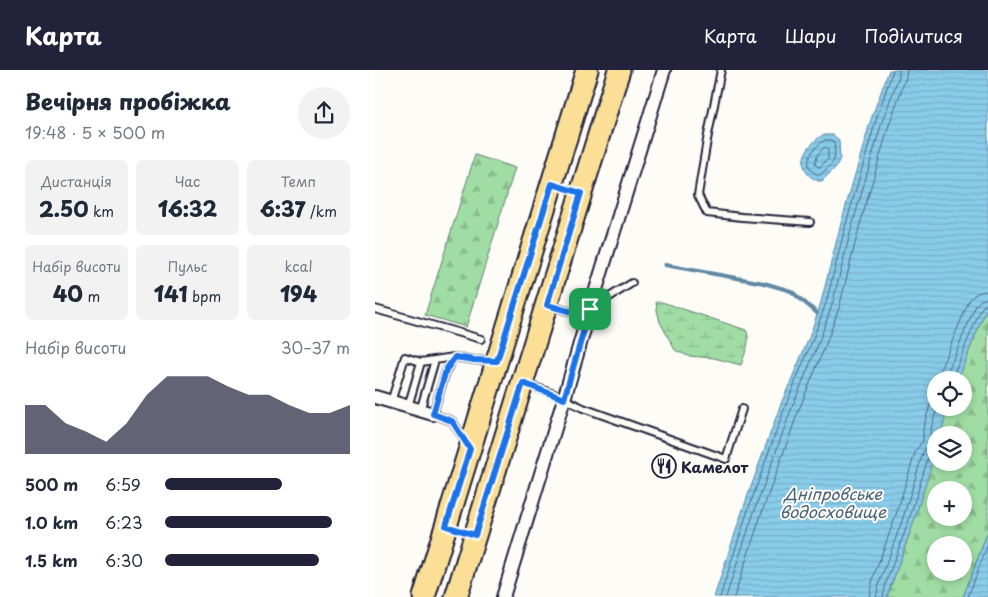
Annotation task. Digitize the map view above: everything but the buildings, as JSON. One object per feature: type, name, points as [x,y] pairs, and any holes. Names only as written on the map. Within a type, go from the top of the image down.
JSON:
[{"type":"main road","points":[[425,597],[587,70]]},
{"type":"main road","points":[[460,596],[475,535],[619,70]]},
{"type":"main road","points":[[552,184],[581,193]]},
{"type":"main road","points":[[446,526],[475,535]]},
{"type":"street","points":[[503,597],[664,70]]},
{"type":"street","points":[[375,397],[426,412]]},
{"type":"lane","points":[[721,70],[707,140],[699,195],[707,213],[811,222]]},
{"type":"lane","points":[[547,305],[579,314],[632,283]]},
{"type":"lane","points":[[375,309],[481,339]]},
{"type":"lane","points":[[391,402],[405,358],[421,362],[455,357],[497,361]]},
{"type":"lane","points":[[426,412],[446,370],[455,357]]},
{"type":"lane","points":[[426,412],[435,360]]},
{"type":"lane","points":[[408,407],[421,362]]},
{"type":"lane","points":[[523,383],[583,408],[726,459],[742,409]]},
{"type":"lane","points":[[426,412],[452,421],[470,449]]},
{"type":"green space","points":[[475,155],[515,168],[466,327],[425,315]]},
{"type":"green space","points":[[656,302],[662,302],[746,330],[748,343],[741,365],[714,358],[688,356],[675,350],[660,322]]},
{"type":"green space","points":[[988,305],[988,531],[972,573],[972,536],[927,536],[927,581],[969,581],[963,597],[887,597],[913,524],[929,471],[972,471],[972,426],[943,426],[946,416],[972,416],[972,371],[961,371]]},
{"type":"water","name":"Дніпровське водосховище","points":[[889,70],[988,70],[988,305],[961,371],[927,371],[927,416],[946,416],[943,426],[927,426],[927,471],[930,471],[887,597],[714,597],[780,406],[809,338],[821,302],[841,223],[871,119]]},
{"type":"water","points":[[823,135],[833,135],[839,140],[840,158],[837,166],[822,181],[818,181],[807,173],[804,160],[810,146]]},
{"type":"water","points":[[988,531],[988,597],[963,597],[969,581],[972,581],[972,573]]},
{"type":"waterway","points":[[665,265],[764,283],[791,291],[817,313]]},
{"type":"place","name":"Камелот","points":[[664,466]]},
{"type":"route","points":[[552,184],[581,193],[547,305],[579,314],[590,309],[564,399],[523,383],[475,535],[446,526],[470,449],[452,421],[433,414],[446,370],[455,357],[497,361],[552,184]]}]
